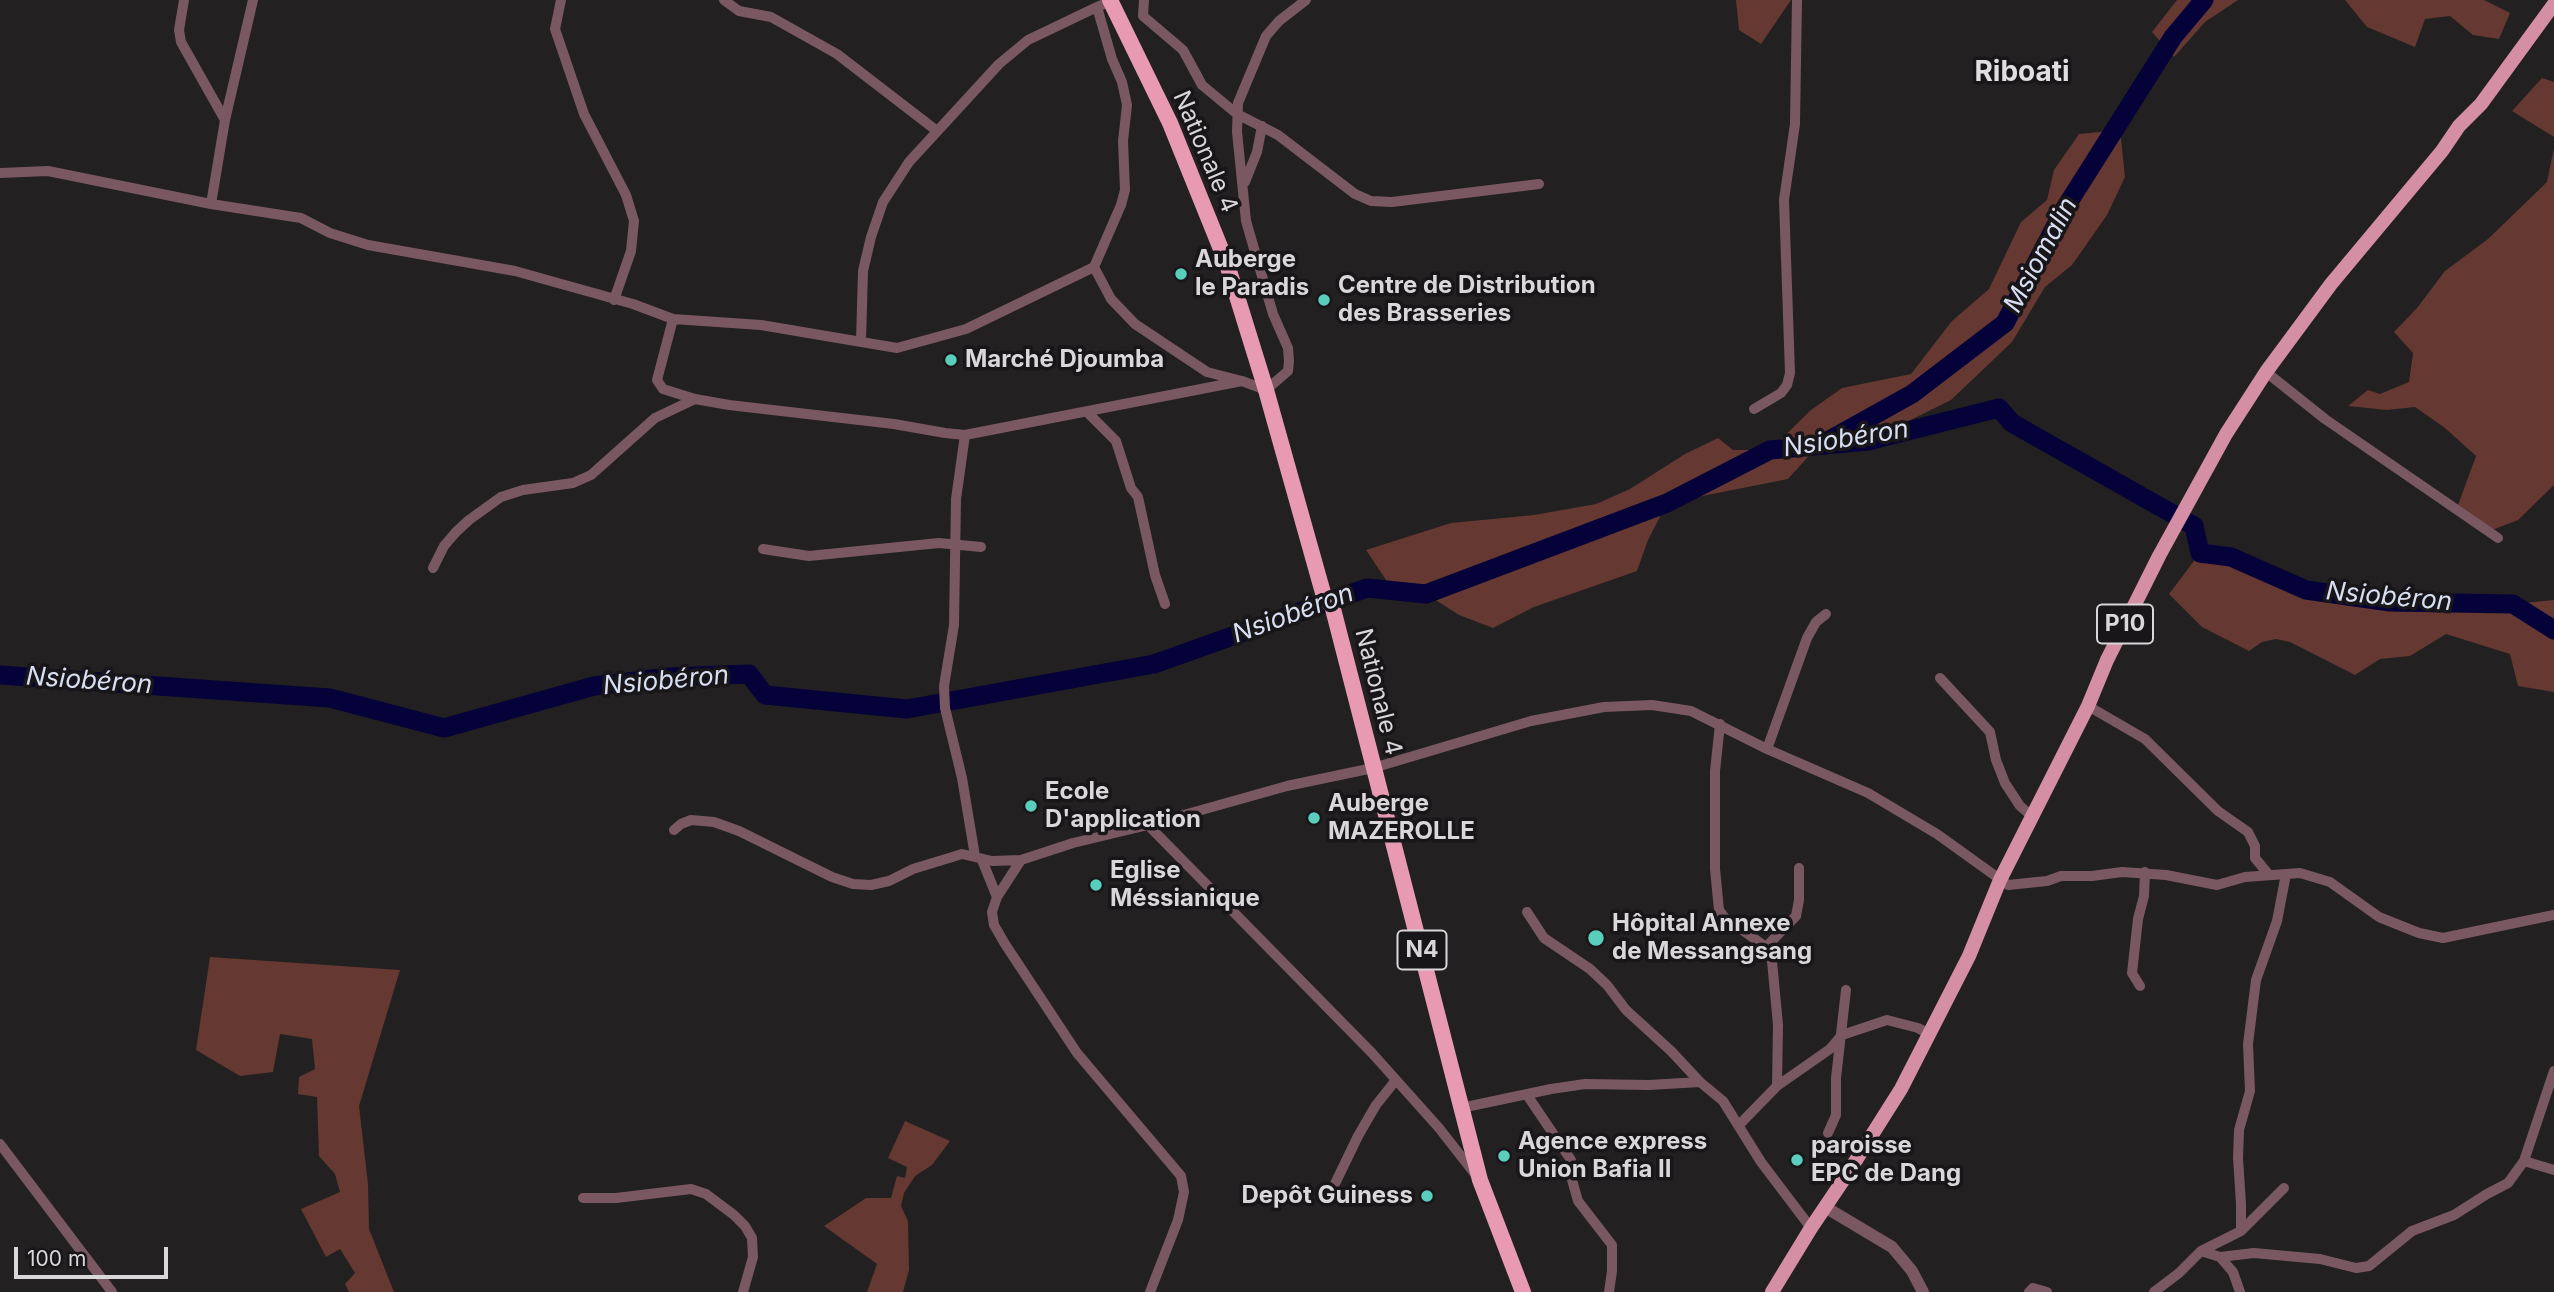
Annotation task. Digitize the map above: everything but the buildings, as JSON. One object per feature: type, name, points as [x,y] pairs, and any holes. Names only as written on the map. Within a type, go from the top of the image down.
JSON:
[{"type":"highway","name":"Nationale 4","points":[[1106,3],[1170,123],[1227,264],[1328,603],[1480,1180],[1523,1292]]},
{"type":"main road","name":"P10","points":[[1772,1292],[1901,1089],[1969,956],[2000,880],[2088,706],[2107,660],[2159,556],[2226,434],[2266,372],[2331,284],[2442,151],[2459,126],[2481,104],[2554,4]]},
{"type":"street","points":[[184,0],[179,30],[181,42],[226,120]]},
{"type":"street","points":[[211,204],[226,120],[253,0]]},
{"type":"street","points":[[561,0],[555,29],[584,114],[626,195],[634,221],[631,251],[614,300]]},
{"type":"street","points":[[724,0],[739,11],[771,16],[837,54],[937,131]]},
{"type":"street","points":[[1144,0],[1143,16],[1183,50],[1202,85],[1237,114],[1278,135],[1355,194],[1371,201],[1392,202],[1539,184]]},
{"type":"street","points":[[1094,267],[1111,299],[1135,324],[1207,372],[1266,390],[1288,371],[1288,348],[1273,314],[1246,221],[1237,114],[1246,82],[1266,36],[1279,21],[1306,0]]},
{"type":"street","points":[[1754,410],[1781,393],[1787,386],[1790,373],[1784,200],[1795,124],[1797,0]]},
{"type":"street","points":[[0,173],[48,171],[211,204],[301,218],[330,233],[368,245],[515,271],[673,319],[761,325],[897,348],[966,329],[1094,267],[1122,205],[1125,190],[1123,141],[1127,105],[1122,82],[1112,60],[1106,3],[1028,40],[999,64],[909,162],[883,202],[871,237],[863,271],[860,341]]},
{"type":"street","points":[[1244,185],[1257,152],[1262,126]]},
{"type":"street","points":[[673,319],[656,380],[663,389],[695,399],[965,435],[1242,381]]},
{"type":"street","points":[[2266,372],[2325,419],[2498,538]]},
{"type":"street","points":[[433,568],[444,546],[456,533],[501,497],[523,490],[573,483],[591,475],[655,418],[695,399]]},
{"type":"street","points":[[1087,412],[1116,441],[1131,488],[1138,497],[1155,575],[1165,604]]},
{"type":"street","points":[[965,435],[956,499],[954,625],[944,686],[945,708],[979,858],[997,897]]},
{"type":"street","points":[[763,549],[809,556],[939,542],[981,547]]},
{"type":"street","points":[[1767,749],[1807,638],[1816,622],[1826,614]]},
{"type":"street","points":[[1940,678],[1990,732],[1996,760],[2005,783],[2020,806],[2034,817]]},
{"type":"street","points":[[674,830],[691,820],[714,822],[747,835],[832,877],[853,884],[879,884],[962,854],[979,858],[1021,860],[1073,843],[1287,786],[1373,768],[1531,721],[1629,704],[1667,706],[1691,711],[1767,749],[1868,793],[1907,814],[2008,885],[2047,881],[2061,876],[2145,872],[2217,885],[2245,877],[2300,873],[2330,882],[2379,917],[2418,933],[2443,938],[2554,915]]},
{"type":"street","points":[[2088,706],[2134,730],[2218,811],[2248,832],[2255,846],[2255,858],[2245,877]]},
{"type":"street","points":[[1720,724],[1715,772],[1715,869],[1719,910],[1724,917],[1766,947],[1772,961],[1778,1026],[1777,1086]]},
{"type":"street","points":[[1148,825],[1297,975],[1396,1080],[1480,1180]]},
{"type":"street","points":[[2255,858],[2269,875]]},
{"type":"street","points":[[1021,860],[997,897],[992,912],[994,925],[1083,1061],[1181,1176],[1184,1192],[1178,1220],[1150,1292]]},
{"type":"street","points":[[1766,947],[1796,916],[1799,867]]},
{"type":"street","points":[[2140,986],[2132,973],[2138,919],[2144,897],[2145,872]]},
{"type":"street","points":[[2241,1231],[2239,1130],[2250,1091],[2248,1044],[2256,980],[2277,921],[2286,874]]},
{"type":"street","points":[[1527,912],[1544,938],[1590,969],[1607,985],[1626,1010],[1700,1082],[1716,1094],[1761,1162],[1811,1228]]},
{"type":"street","points":[[1828,1133],[1836,1115],[1836,1078],[1846,989]]},
{"type":"street","points":[[1739,1125],[1777,1086],[1830,1049],[1842,1035],[1887,1020],[1918,1028],[1929,1034]]},
{"type":"street","points":[[2201,1251],[2220,1257],[2254,1253],[2320,1259],[2356,1268],[2369,1266],[2412,1231],[2454,1215],[2487,1194],[2502,1188],[2524,1161],[2554,1071]]},
{"type":"street","points":[[1331,1192],[1358,1136],[1376,1105],[1396,1080]]},
{"type":"street","points":[[1461,1108],[1585,1084],[1676,1085],[1700,1082]]},
{"type":"street","points":[[1527,1095],[1571,1160],[1572,1180],[1578,1201],[1612,1245],[1609,1292]]},
{"type":"street","points":[[0,1144],[112,1292]]},
{"type":"street","points":[[2524,1161],[2554,1170]]},
{"type":"street","points":[[2154,1292],[2179,1273],[2201,1251],[2241,1231],[2284,1188]]},
{"type":"street","points":[[583,1198],[616,1198],[691,1189],[706,1194],[734,1215],[752,1238],[753,1257],[743,1292]]},
{"type":"street","points":[[1825,1207],[1892,1247],[1912,1271],[1923,1292]]},
{"type":"street","points":[[2220,1257],[2233,1272],[2240,1292]]},
{"type":"street","points":[[2029,1292],[2033,1288],[2047,1292]]},
{"type":"shaded area","points":[[1736,0],[1791,0],[1761,44],[1739,30]]},
{"type":"shaded area","points":[[2177,0],[2238,0],[2205,22],[2174,57],[2152,32]]},
{"type":"shaded area","points":[[2345,0],[2484,0],[2510,13],[2499,39],[2473,35],[2450,16],[2425,19],[2415,47],[2367,27]]},
{"type":"shaded area","points":[[2542,78],[2554,82],[2554,137],[2512,111]]},
{"type":"shaded area","points":[[2120,130],[2125,177],[2107,215],[2072,265],[2045,287],[2012,342],[1951,400],[1868,441],[1816,448],[1788,479],[1667,503],[1648,540],[1637,571],[1534,607],[1493,628],[1459,615],[1426,594],[1400,601],[1366,550],[1451,523],[1534,515],[1596,504],[1630,489],[1685,454],[1718,438],[1733,450],[1770,450],[1811,410],[1842,388],[1911,374],[1952,321],[1989,289],[2021,222],[2047,200],[2054,170],[2079,134]]},
{"type":"shaded area","points":[[2554,148],[2554,485],[2518,520],[2492,530],[2458,505],[2476,456],[2445,428],[2415,407],[2387,410],[2348,406],[2368,390],[2380,394],[2409,382],[2413,353],[2394,332],[2417,308],[2445,271],[2488,239],[2547,182]]},
{"type":"shaded area","points":[[2200,553],[2231,557],[2349,606],[2390,602],[2513,604],[2554,600],[2554,692],[2518,686],[2510,654],[2446,634],[2410,656],[2380,659],[2355,675],[2290,642],[2276,639],[2262,642],[2249,651],[2202,627],[2169,594]]},
{"type":"shaded area","points":[[210,957],[400,970],[359,1106],[368,1184],[369,1229],[394,1292],[349,1292],[345,1284],[355,1273],[340,1249],[326,1257],[301,1209],[340,1192],[335,1174],[319,1156],[317,1097],[298,1094],[299,1077],[315,1069],[312,1039],[280,1034],[273,1072],[240,1076],[196,1050]]},
{"type":"shaded area","points":[[905,1121],[950,1141],[932,1165],[915,1176],[904,1193],[901,1206],[908,1221],[909,1270],[903,1292],[867,1292],[877,1264],[824,1226],[866,1198],[891,1198],[897,1176],[905,1178],[907,1167],[888,1158]]},
{"type":"waterway","name":"Msiomalin","points":[[1824,443],[1912,394],[2005,323],[2065,208],[2173,37],[2204,0]]},
{"type":"waterway","name":"Nsiobéron","points":[[0,675],[330,698],[444,728],[594,686],[669,677],[749,674],[765,695],[907,709],[1154,664],[1367,588],[1426,594],[1667,503],[1770,450],[1868,441],[1999,408],[2012,423],[2194,526],[2200,553],[2231,557],[2306,590],[2390,602],[2513,604],[2554,630]]},
{"type":"place","name":"Auberge le Paradis","points":[[1181,274]]},
{"type":"place","name":"Centre de Distribution des Brasseries","points":[[1324,300]]},
{"type":"place","name":"Marché Djoumba","points":[[951,360]]},
{"type":"place","name":"Ecole D'application","points":[[1031,806]]},
{"type":"place","name":"Auberge MAZEROLLE","points":[[1314,818]]},
{"type":"place","name":"Eglise Méssianique","points":[[1096,885]]},
{"type":"place","name":"Hôpital Annexe de Messangsang","points":[[1596,938]]},
{"type":"place","name":"Agence express Union Bafia II","points":[[1504,1156]]},
{"type":"place","name":"paroisse EPC de Dang","points":[[1797,1160]]},
{"type":"place","name":"Depôt Guiness","points":[[1427,1196]]},
{"type":"district","name":"Riboati","points":[[2022,73]]}]
